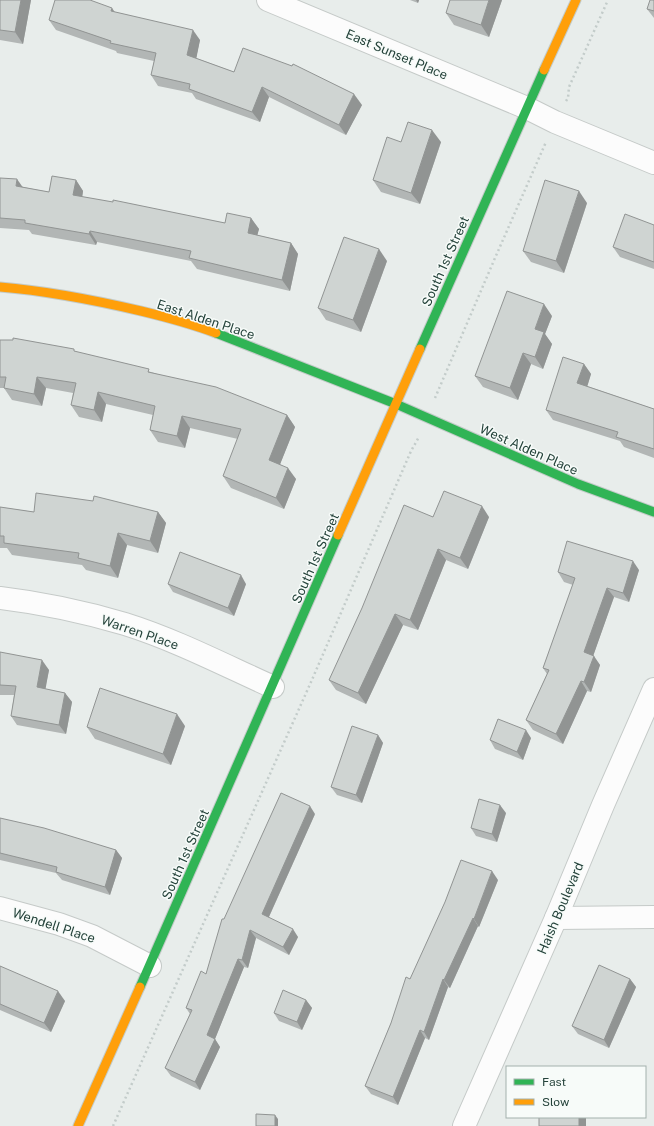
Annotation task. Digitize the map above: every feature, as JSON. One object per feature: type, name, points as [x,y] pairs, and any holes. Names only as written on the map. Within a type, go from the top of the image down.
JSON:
[{"type":"street","name":"East Sunset Place","points":[[268,0],[527,108],[555,122],[654,163]]},
{"type":"street","name":"South 1st Street","points":[[78,1126],[273,687],[396,404],[576,0]]},
{"type":"street","name":"East Alden Place","points":[[0,287],[34,290],[108,303],[178,320],[213,332],[396,404]]},
{"type":"street","name":"West Alden Place","points":[[396,404],[578,484],[654,512]]},
{"type":"street","name":"Warren Place","points":[[0,598],[30,602],[90,614],[126,625],[175,643],[273,687]]},
{"type":"street","name":"Haish Boulevard","points":[[464,1126],[556,918],[603,805],[654,689]]},
{"type":"street","name":"Wendell Place","points":[[0,908],[59,924],[92,936],[150,966]]},
{"type":"street","points":[[556,918],[654,917]]},
{"type":"path","points":[[114,1126],[311,682],[411,451],[429,419],[447,368],[561,107],[568,98],[569,87],[608,0]]},
{"type":"building","points":[[0,0],[21,0],[15,32],[0,30]]},
{"type":"building","points":[[55,0],[90,0],[112,8],[111,11],[193,30],[187,55],[234,72],[243,48],[292,66],[293,64],[354,94],[339,125],[262,87],[252,112],[189,89],[190,84],[151,75],[156,53],[110,43],[111,41],[49,20]]},
{"type":"building","points":[[450,0],[489,0],[481,25],[446,13]]},
{"type":"building","points":[[650,0],[654,0],[654,11],[647,9]]},
{"type":"building","points":[[408,122],[432,130],[411,193],[373,180],[387,137],[401,142]]},
{"type":"building","points":[[52,176],[76,180],[73,195],[113,202],[113,200],[225,223],[227,213],[251,218],[248,233],[291,243],[282,280],[189,258],[191,251],[90,231],[89,234],[25,223],[25,220],[0,218],[0,178],[17,179],[16,186],[49,192]]},
{"type":"building","points":[[545,180],[579,191],[556,261],[523,251]]},
{"type":"building","points":[[625,214],[654,225],[654,262],[613,247]]},
{"type":"building","points":[[344,237],[379,249],[353,320],[318,308]]},
{"type":"building","points":[[507,291],[544,304],[535,329],[544,332],[535,357],[523,353],[510,388],[475,376]]},
{"type":"building","points":[[13,338],[74,349],[74,351],[149,369],[148,372],[216,387],[287,415],[269,460],[288,468],[276,498],[223,476],[241,429],[182,416],[177,436],[150,430],[155,406],[98,392],[94,410],[71,405],[76,383],[37,377],[34,394],[4,388],[6,377],[0,377],[0,340],[13,340]]},
{"type":"building","points":[[563,357],[584,364],[577,383],[654,409],[654,449],[616,437],[618,432],[546,410]]},
{"type":"building","points":[[444,491],[482,506],[460,558],[438,549],[410,620],[395,614],[358,693],[329,680],[362,608],[404,505],[433,517]]},
{"type":"building","points":[[36,493],[93,501],[94,496],[158,512],[150,541],[118,533],[110,566],[78,558],[79,553],[4,543],[4,536],[0,536],[0,507],[34,512]]},
{"type":"building","points":[[567,541],[633,561],[623,593],[607,588],[584,652],[594,656],[584,682],[581,681],[556,734],[526,720],[549,670],[543,668],[575,578],[558,572]]},
{"type":"building","points":[[180,552],[241,575],[228,608],[168,584]]},
{"type":"building","points":[[0,652],[42,660],[37,687],[65,693],[59,725],[11,716],[16,686],[0,685]]},
{"type":"building","points":[[100,688],[177,714],[163,754],[87,727]]},
{"type":"building","points":[[498,719],[526,730],[517,752],[490,740]]},
{"type":"building","points":[[352,726],[378,735],[356,795],[331,787]]},
{"type":"building","points":[[281,793],[310,806],[262,914],[293,929],[283,947],[250,930],[242,960],[238,959],[207,1035],[215,1039],[195,1082],[165,1068],[192,1010],[186,1008],[201,971],[206,974],[222,919],[224,919]]},
{"type":"building","points":[[479,799],[500,805],[492,834],[471,828]]},
{"type":"building","points":[[0,818],[44,828],[116,850],[105,887],[56,872],[57,867],[0,853]]},
{"type":"building","points":[[461,860],[492,871],[474,919],[473,918],[444,980],[443,979],[424,1032],[420,1030],[393,1097],[365,1086],[391,1023],[406,977],[410,979],[445,902]]},
{"type":"building","points":[[599,965],[630,979],[604,1040],[572,1026]]},
{"type":"building","points":[[0,966],[58,991],[44,1023],[0,1004]]},
{"type":"building","points":[[283,990],[306,1000],[297,1022],[274,1013]]},
{"type":"building","points":[[256,1114],[275,1115],[275,1126],[256,1126]]},
{"type":"building","points":[[539,1118],[579,1118],[579,1126],[539,1126]]},
{"type":"traffic: fast","points":[[420,349],[544,70]]},
{"type":"traffic: fast","points":[[216,333],[396,404],[578,484],[654,512]]},
{"type":"traffic: fast","points":[[140,987],[338,535]]},
{"type":"traffic: slow","points":[[544,70],[576,0]]},
{"type":"traffic: slow","points":[[0,287],[53,293],[106,303],[169,318],[216,333]]},
{"type":"traffic: slow","points":[[338,535],[420,349]]},
{"type":"traffic: slow","points":[[78,1126],[140,987]]}]
